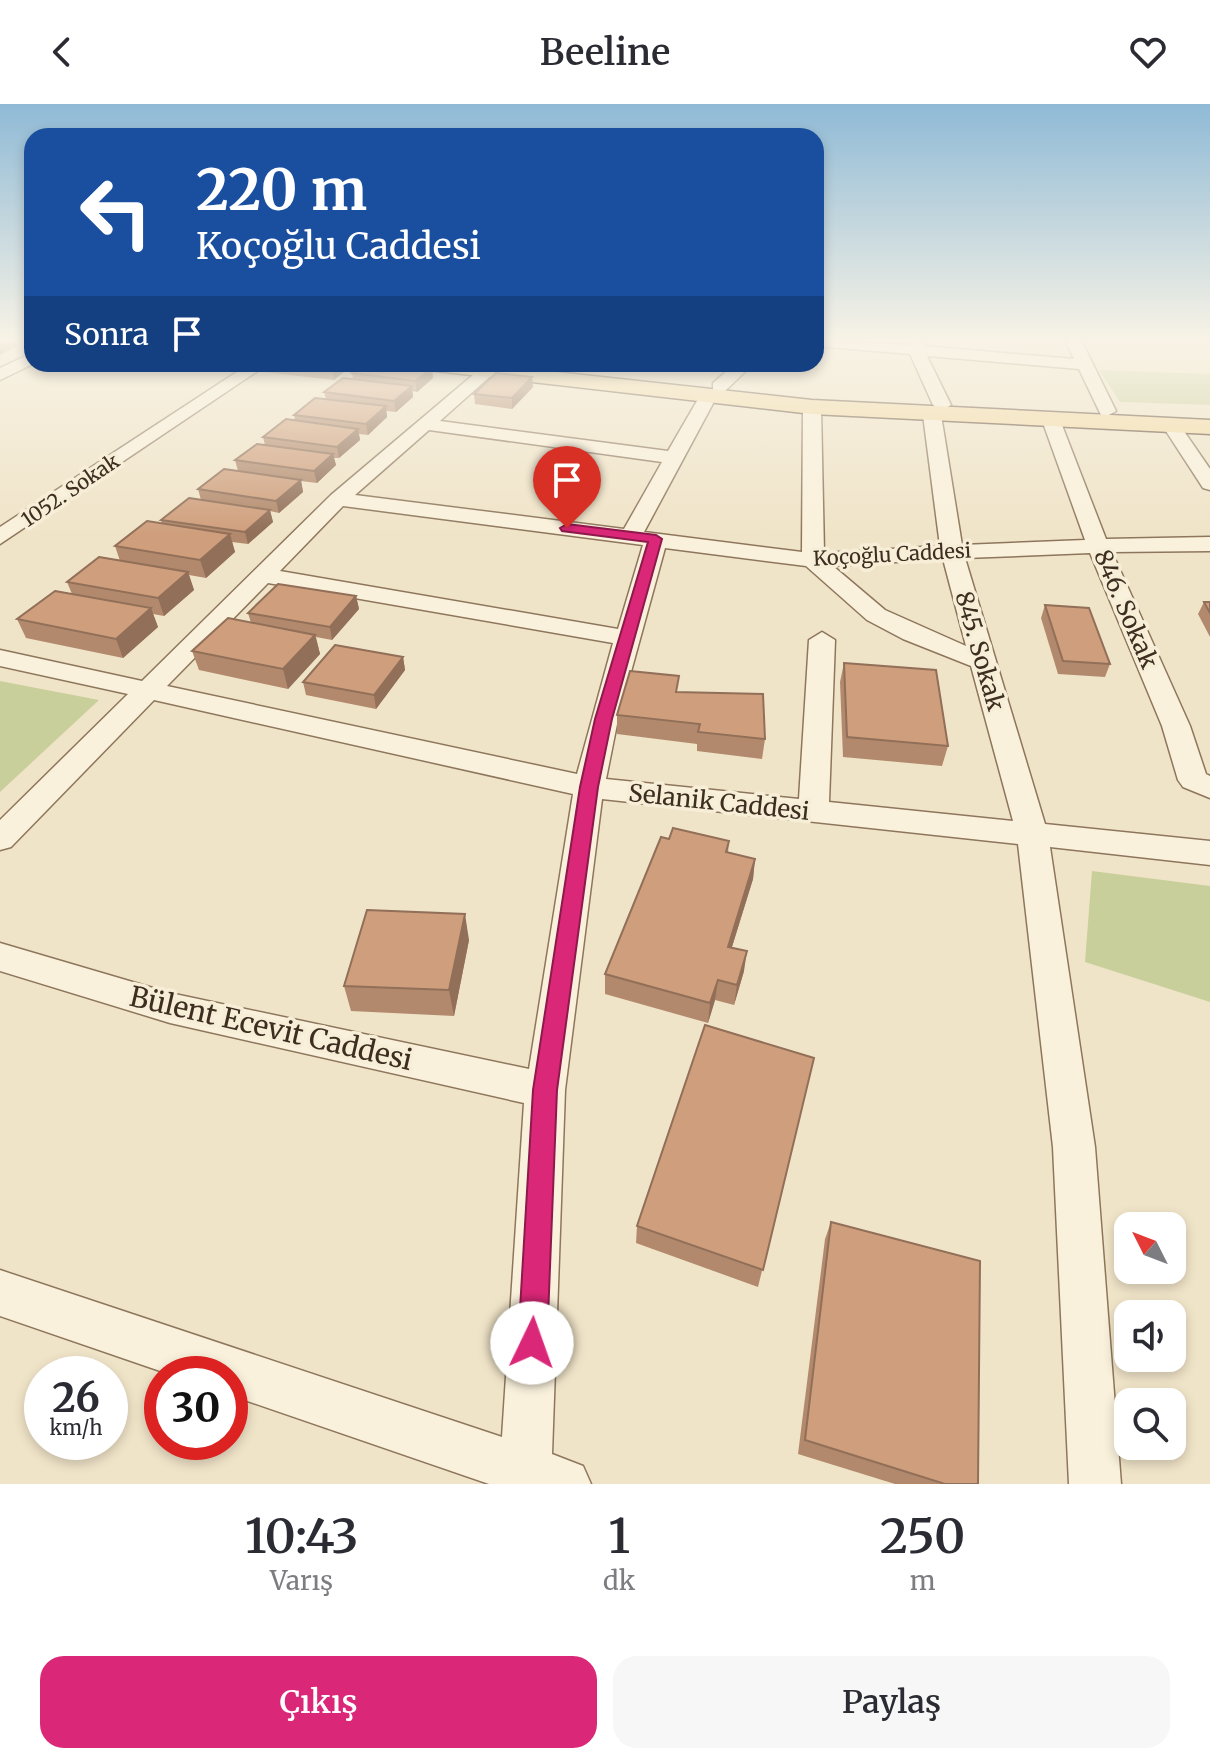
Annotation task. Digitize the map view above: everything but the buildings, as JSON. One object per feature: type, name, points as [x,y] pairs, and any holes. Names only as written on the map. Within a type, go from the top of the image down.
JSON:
[{"type":"main road","points":[[795,404],[937,410],[1107,411],[1210,417]]},
{"type":"main road","points":[[867,404],[1051,420],[1210,427]]},
{"type":"street","name":"1052. Sokak","points":[[0,537],[199,404]]},
{"type":"street","points":[[0,839],[338,499],[447,404]]},
{"type":"street","points":[[0,1293],[537,1479],[545,1090],[589,787],[627,638],[644,538],[674,458],[706,404]]},
{"type":"street","name":"845. Sokak","points":[[935,404],[952,551],[1033,837],[1074,1147],[1095,1484]]},
{"type":"street","points":[[1104,404],[1107,411]]},
{"type":"street","points":[[812,407],[813,560],[876,615],[912,634],[983,661]]},
{"type":"street","name":"846. Sokak","points":[[1051,420],[1098,546],[1176,726],[1193,780],[1210,788]]},
{"type":"street","points":[[423,424],[674,458]]},
{"type":"street","points":[[1171,425],[1210,484]]},
{"type":"street","name":"Koçoğlu Caddesi","points":[[338,499],[813,560],[887,558],[952,551],[1210,544]]},
{"type":"street","points":[[264,575],[627,638]]},
{"type":"street","points":[[813,812],[822,640]]},
{"type":"street","name":"Selanik Caddesi","points":[[0,658],[144,692],[589,787],[1033,837],[1210,853]]},
{"type":"street","name":"Bülent Ecevit Caddesi","points":[[0,957],[170,1008],[545,1090]]},
{"type":"green space","points":[[0,681],[99,700],[0,792]]},
{"type":"green space","points":[[1092,871],[1210,886],[1210,1002],[1085,962]]},
{"type":"route","points":[[532,1343],[545,1090],[589,787],[604,719],[656,539],[567,528]]}]
